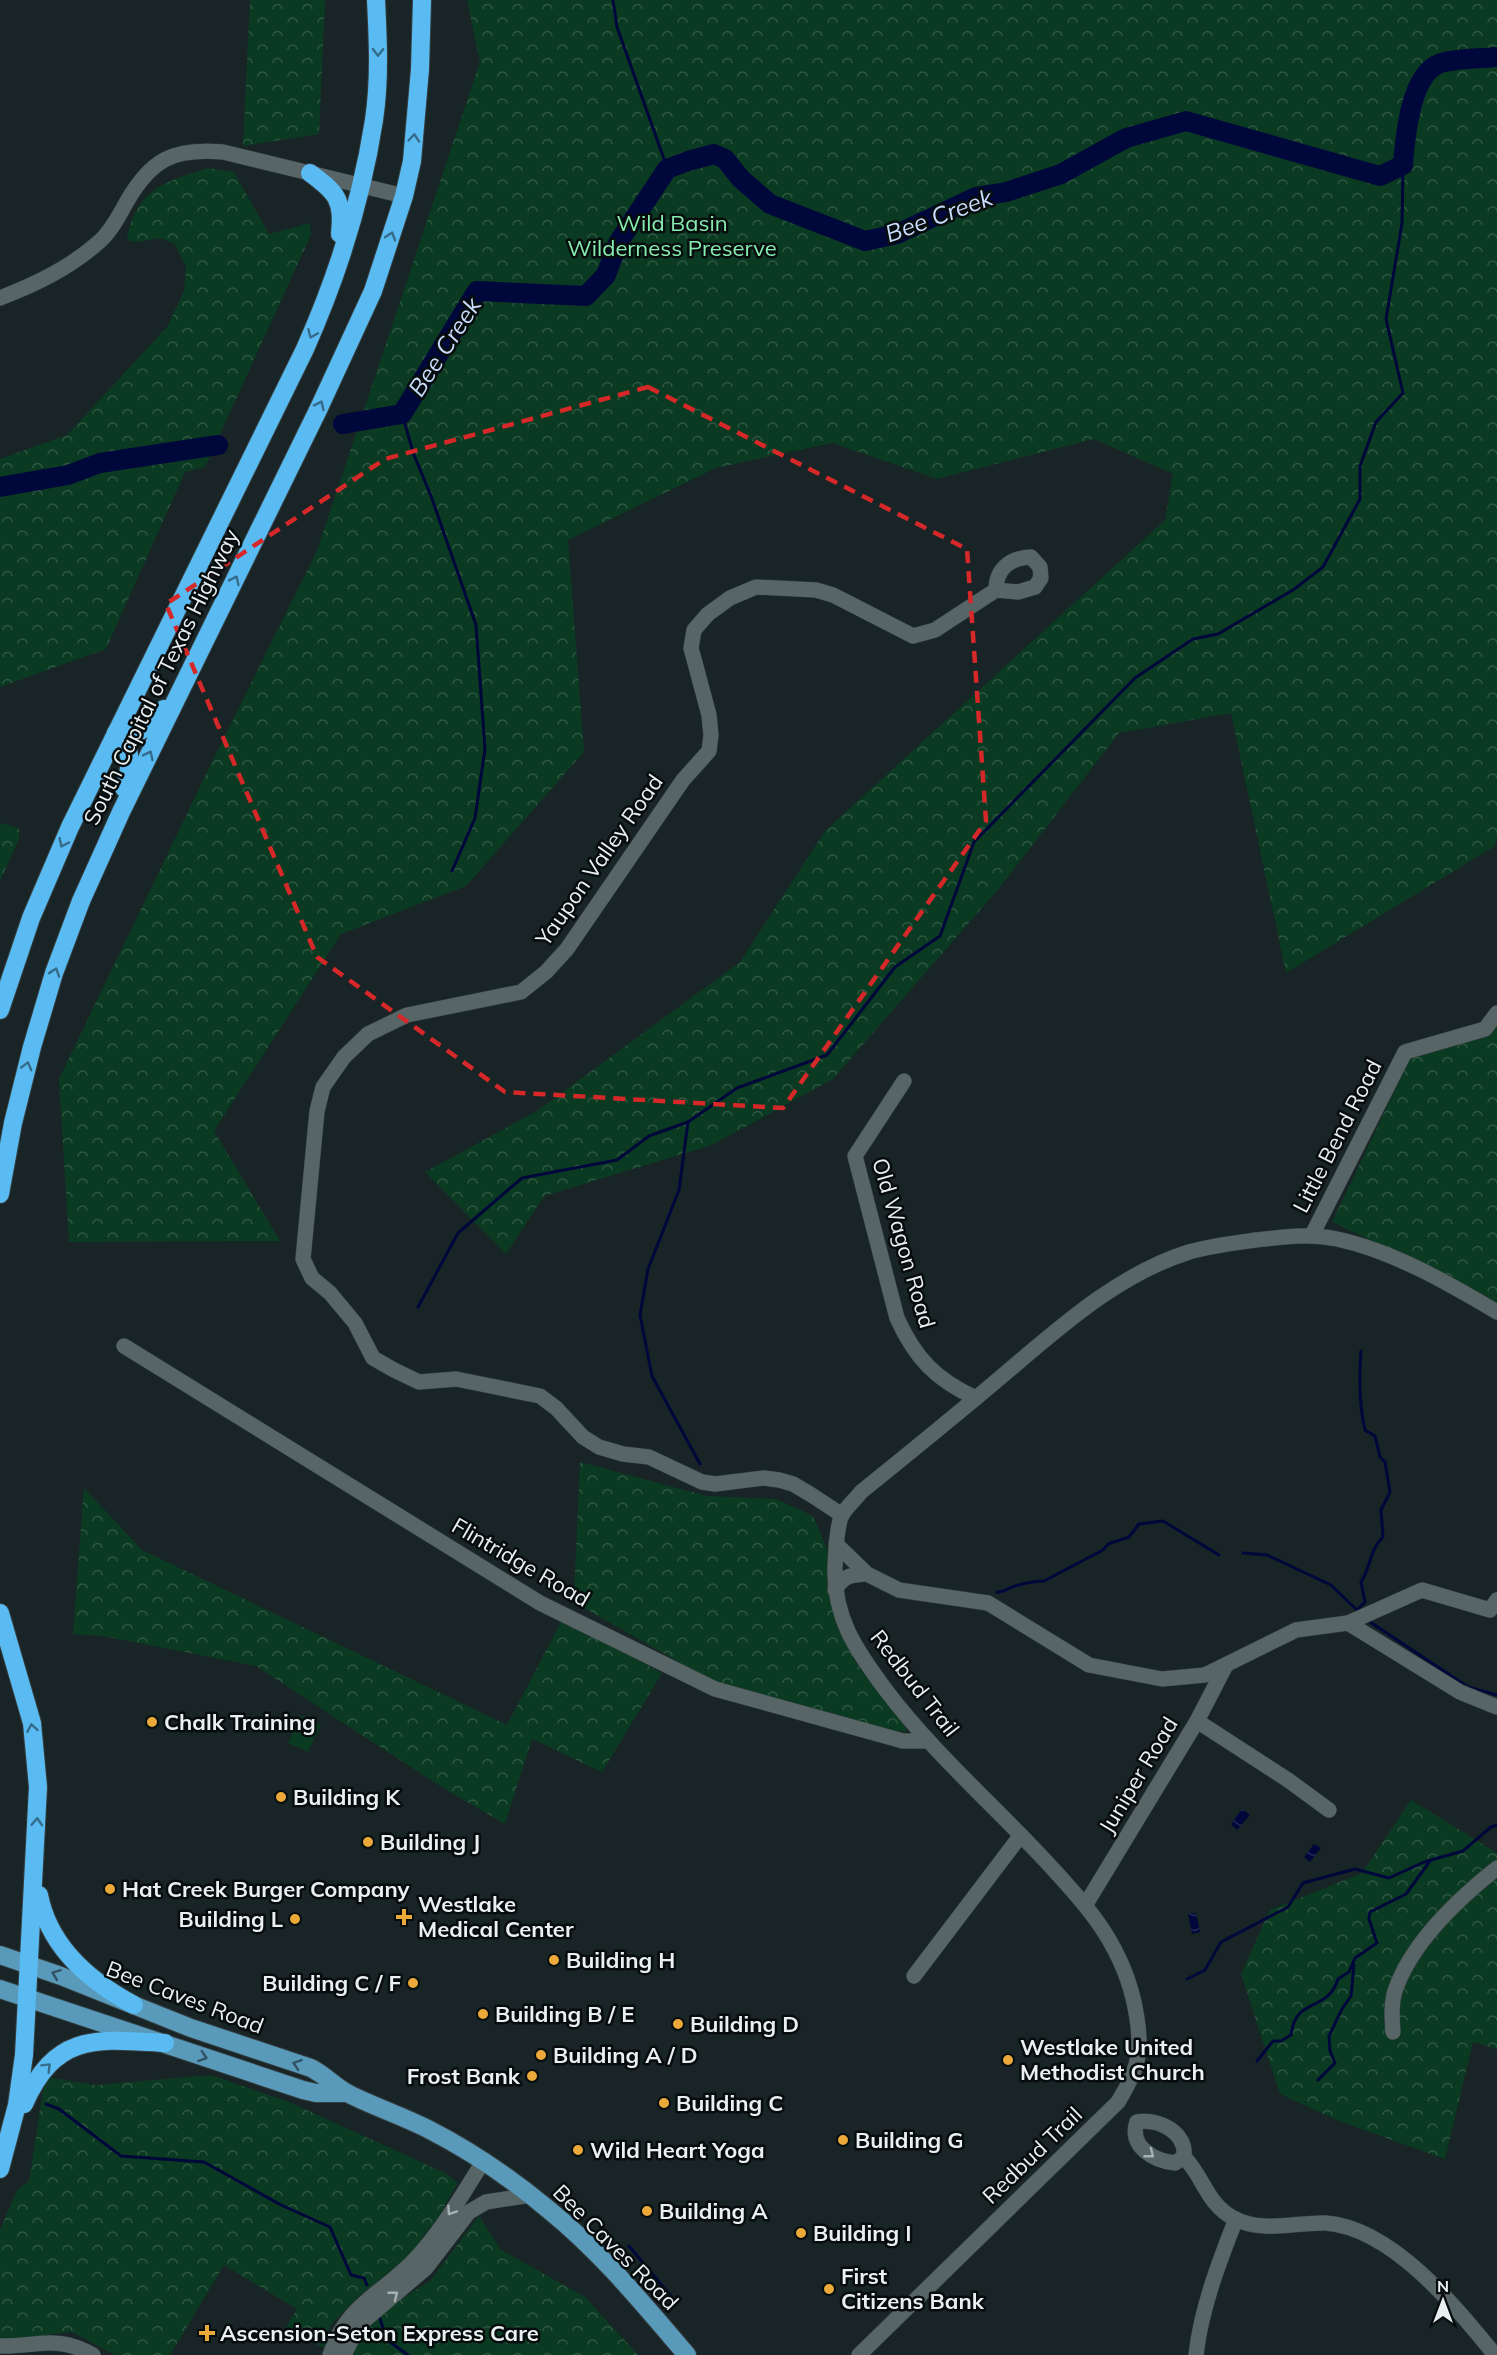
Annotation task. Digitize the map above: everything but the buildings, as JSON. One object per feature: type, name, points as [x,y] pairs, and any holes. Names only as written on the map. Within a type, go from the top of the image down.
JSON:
[{"type":"highway","name":"South Capital of Texas Highway","points":[[0,1010],[46,881],[116,733],[305,349],[334,280],[374,120],[378,39],[376,0]]},
{"type":"highway","name":"South Capital of Texas Highway","points":[[0,1194],[17,1104],[43,1010],[74,918],[105,847],[352,339],[373,291],[404,196],[412,160],[420,69],[422,0]]},
{"type":"highway","points":[[310,173],[332,189],[340,203],[341,222],[334,280]]},
{"type":"highway","points":[[116,733],[135,734],[146,730],[184,683]]},
{"type":"highway","points":[[105,847],[129,769],[129,750],[116,733]]},
{"type":"highway","points":[[0,1613],[28,1708],[34,1739],[38,1786],[22,2074],[10,2136],[0,2169]]},
{"type":"highway","points":[[35,1866],[45,1918],[59,1944],[74,1962],[95,1980],[134,2005]]},
{"type":"highway","points":[[10,2136],[37,2079],[53,2061],[68,2050],[84,2043],[104,2040],[165,2043]]},
{"type":"main road","name":"Bee Caves Road","points":[[0,1955],[191,2028],[311,2068],[323,2074],[347,2093],[428,2129],[483,2162],[531,2195],[561,2220],[593,2250],[687,2355]]},
{"type":"main road","name":"Bee Caves Road","points":[[0,1989],[303,2090],[316,2093],[347,2093]]},
{"type":"street","points":[[0,298],[61,271],[101,240],[147,171],[159,161],[174,155],[200,150],[224,152],[404,196]]},
{"type":"street","name":"Yaupon Valley Road","points":[[842,1515],[810,1494],[786,1482],[764,1478],[715,1484],[702,1482],[649,1456],[623,1454],[599,1447],[583,1437],[556,1408],[540,1396],[456,1379],[419,1382],[394,1371],[373,1358],[355,1323],[330,1293],[312,1278],[303,1259],[317,1111],[323,1087],[344,1057],[368,1034],[407,1015],[521,992],[546,972],[567,950],[683,780],[709,752],[710,715],[691,648],[694,630],[708,614],[730,598],[756,587],[816,590],[833,595],[914,636],[935,630],[996,590]]},
{"type":"street","name":"Little Bend Road","points":[[1312,1235],[1405,1052],[1485,1029],[1497,1013]]},
{"type":"street","name":"Old Wagon Road","points":[[904,1081],[855,1156],[897,1318],[909,1344],[929,1369],[942,1380],[976,1398]]},
{"type":"street","name":"Redbud Trail","points":[[859,2355],[1118,2102],[1130,2081],[1136,2063],[1139,2040],[1137,2015],[1130,1986],[1116,1952],[1086,1904],[927,1741],[899,1708],[844,1626],[835,1590],[836,1544],[842,1515],[861,1492],[1070,1318],[1108,1291],[1154,1266],[1189,1252],[1286,1236],[1312,1235],[1336,1239],[1396,1259],[1497,1312]]},
{"type":"street","name":"Flintridge Road","points":[[124,1346],[540,1603],[715,1689],[903,1741],[927,1741]]},
{"type":"street","points":[[836,1544],[867,1574],[899,1590],[987,1603],[1089,1665],[1162,1679],[1205,1675],[1296,1630],[1348,1623],[1422,1590],[1490,1610],[1497,1600]]},
{"type":"street","points":[[835,1590],[841,1580],[849,1575],[867,1574]]},
{"type":"street","points":[[1348,1623],[1460,1692],[1497,1707]]},
{"type":"street","name":"Juniper Road","points":[[1086,1904],[1197,1721],[1225,1667]]},
{"type":"street","points":[[1197,1721],[1288,1780],[1329,1810]]},
{"type":"street","points":[[914,1976],[1021,1835]]},
{"type":"street","points":[[1393,2032],[1391,2011],[1395,1992],[1410,1957],[1463,1895],[1497,1868]]},
{"type":"street","points":[[1118,2102],[1137,2122],[1154,2122],[1173,2130],[1181,2139],[1184,2157],[1196,2171],[1200,2183],[1216,2204],[1236,2219],[1272,2226],[1328,2224],[1347,2227],[1377,2241],[1411,2265],[1451,2302],[1495,2355]]},
{"type":"street","points":[[1137,2122],[1134,2131],[1136,2139],[1155,2159],[1175,2163],[1184,2157]]},
{"type":"street","points":[[330,2355],[337,2335],[348,2318],[423,2251],[483,2162]]},
{"type":"street","points":[[344,2355],[359,2325],[426,2268],[469,2212],[486,2202],[531,2195]]},
{"type":"street","points":[[1196,2355],[1199,2332],[1236,2219]]},
{"type":"street","points":[[0,2346],[60,2342],[93,2355]]},
{"type":"highlighted area","points":[[648,387],[967,549],[986,821],[783,1108],[505,1092],[317,957],[166,604],[385,459]]},
{"type":"green space","points":[[250,0],[325,0],[319,134],[243,146]]},
{"type":"green space","name":"Wild Basin Wilderness Preserve","points":[[467,0],[1497,0],[1497,836],[1495,846],[1286,973],[1231,713],[1119,733],[1000,887],[833,1079],[712,1145],[544,1196],[506,1254],[425,1172],[537,1111],[740,962],[825,831],[1165,520],[1173,474],[1094,439],[937,479],[832,443],[716,468],[568,540],[584,752],[466,886],[341,934],[214,1131],[280,1241],[69,1242],[59,1079],[316,553],[480,62]]},
{"type":"green space","points":[[208,168],[234,172],[269,234],[310,223],[311,235],[205,467],[185,472],[106,649],[0,687],[0,459],[67,435],[167,327],[184,291],[186,267],[175,244],[160,238],[137,242],[127,240],[131,223],[144,199],[154,190],[178,178]]},
{"type":"green space","points":[[0,823],[19,828],[19,839],[0,881]]},
{"type":"green space","points":[[1497,1023],[1497,1304],[1454,1279],[1332,1222],[1410,1059],[1489,1032]]},
{"type":"green space","points":[[580,1462],[707,1496],[776,1499],[813,1516],[828,1551],[833,1611],[906,1724],[906,1732],[869,1727],[712,1681],[572,1601]]},
{"type":"green space","points":[[84,1488],[142,1550],[507,1725],[562,1620],[662,1673],[602,1772],[532,1739],[505,1824],[440,1786],[256,1666],[103,1636],[73,1634]]},
{"type":"green space","points":[[301,1715],[321,1725],[308,1752],[288,1743]]},
{"type":"green space","points":[[1411,1800],[1497,1853],[1497,2049],[1473,2042],[1445,2159],[1339,2121],[1280,2094],[1241,1974],[1270,1910],[1362,1873]]},
{"type":"green space","points":[[211,2075],[289,2102],[445,2173],[458,2183],[437,2219],[406,2259],[358,2297],[331,2324],[324,2348],[286,2327],[297,2309],[224,2265],[170,2355],[115,2355],[72,2332],[3,2340],[0,2338],[0,2230],[17,2190],[29,2181],[45,2077],[96,2085]]},
{"type":"green space","points":[[479,2216],[500,2249],[585,2297],[638,2355],[353,2355],[359,2341],[384,2310],[430,2281]]},
{"type":"water","points":[[1242,1809],[1250,1815],[1237,1830],[1231,1824]]},
{"type":"water","points":[[1314,1844],[1321,1848],[1310,1862],[1304,1857]]},
{"type":"water","points":[[1196,1913],[1200,1932],[1192,1934],[1188,1914]]},
{"type":"waterway","points":[[613,0],[617,27],[664,159],[673,166]]},
{"type":"waterway","name":"Bee Creek","points":[[343,424],[402,414],[477,291],[586,296],[606,275],[618,243],[667,169],[688,161],[714,154],[725,159],[741,179],[770,204],[865,241],[897,234],[976,197],[1006,192],[1061,174],[1126,138],[1186,121],[1380,176],[1403,165],[1411,108],[1422,79],[1431,69],[1448,61],[1497,57]]},
{"type":"waterway","points":[[418,1307],[458,1233],[522,1178],[617,1160],[649,1136],[688,1122],[737,1088],[827,1055],[895,967],[940,936],[974,842],[1135,678],[1193,639],[1218,634],[1293,590],[1323,567],[1360,499],[1360,466],[1376,422],[1403,393],[1386,319],[1402,223],[1403,165]]},
{"type":"waterway","points":[[402,414],[414,455],[431,496],[476,625],[485,749],[475,818],[452,871]]},
{"type":"waterway","name":"Bee Creek","points":[[0,487],[68,475],[100,463],[218,445]]},
{"type":"waterway","points":[[688,1122],[679,1190],[648,1269],[640,1315],[652,1376],[700,1464]]},
{"type":"waterway","points":[[1243,1553],[1267,1555],[1331,1585],[1357,1610],[1365,1602],[1361,1582],[1375,1548],[1383,1537],[1381,1510],[1390,1492],[1385,1462],[1380,1457],[1375,1436],[1365,1430],[1360,1391],[1361,1351]]},
{"type":"waterway","points":[[997,1592],[1026,1583],[1044,1581],[1103,1550],[1108,1544],[1129,1537],[1139,1524],[1163,1521],[1219,1555]]},
{"type":"waterway","points":[[1370,1622],[1468,1687],[1497,1695]]},
{"type":"waterway","points":[[1187,1979],[1205,1970],[1221,1942],[1288,1907],[1303,1883],[1355,1869],[1389,1878],[1424,1862],[1463,1851],[1491,1827],[1497,1825]]},
{"type":"waterway","points":[[1257,2061],[1273,2041],[1281,2041],[1291,2035],[1299,2014],[1327,1997],[1338,1979],[1349,1972],[1355,1958],[1377,1943],[1369,1919],[1370,1912],[1406,1894],[1430,1861]]},
{"type":"waterway","points":[[1318,2080],[1335,2063],[1330,2051],[1329,2036],[1351,1996],[1354,1965]]},
{"type":"waterway","points":[[46,2104],[59,2109],[121,2156],[204,2162],[281,2205],[330,2227],[351,2275],[364,2278],[367,2285]]},
{"type":"waterway","points":[[629,2246],[675,2301]]},
{"type":"waterway","points":[[379,2316],[387,2340],[408,2355]]},
{"type":"place","name":"Chalk Training","points":[[152,1722]]},
{"type":"place","name":"Building K","points":[[281,1797]]},
{"type":"place","name":"Building J","points":[[368,1842]]},
{"type":"place","name":"Hat Creek Burger Company","points":[[110,1889]]},
{"type":"place","name":"Westlake Medical Center","points":[[404,1917]]},
{"type":"place","name":"Building L","points":[[295,1919]]},
{"type":"place","name":"Building H","points":[[554,1960]]},
{"type":"place","name":"Building C / F","points":[[413,1983]]},
{"type":"place","name":"Building B / E","points":[[483,2014]]},
{"type":"place","name":"Building D","points":[[678,2024]]},
{"type":"place","name":"Building A / D","points":[[541,2055]]},
{"type":"place","name":"Westlake United Methodist Church","points":[[1008,2060]]},
{"type":"place","name":"Frost Bank","points":[[532,2076]]},
{"type":"place","name":"Building C","points":[[664,2103]]},
{"type":"place","name":"Building G","points":[[843,2140]]},
{"type":"place","name":"Wild Heart Yoga","points":[[578,2150]]},
{"type":"place","name":"Building A","points":[[647,2211]]},
{"type":"place","name":"Building I","points":[[801,2233]]},
{"type":"place","name":"First Citizens Bank","points":[[829,2289]]},
{"type":"place","name":"Ascension-Seton Express Care","points":[[207,2333]]}]
